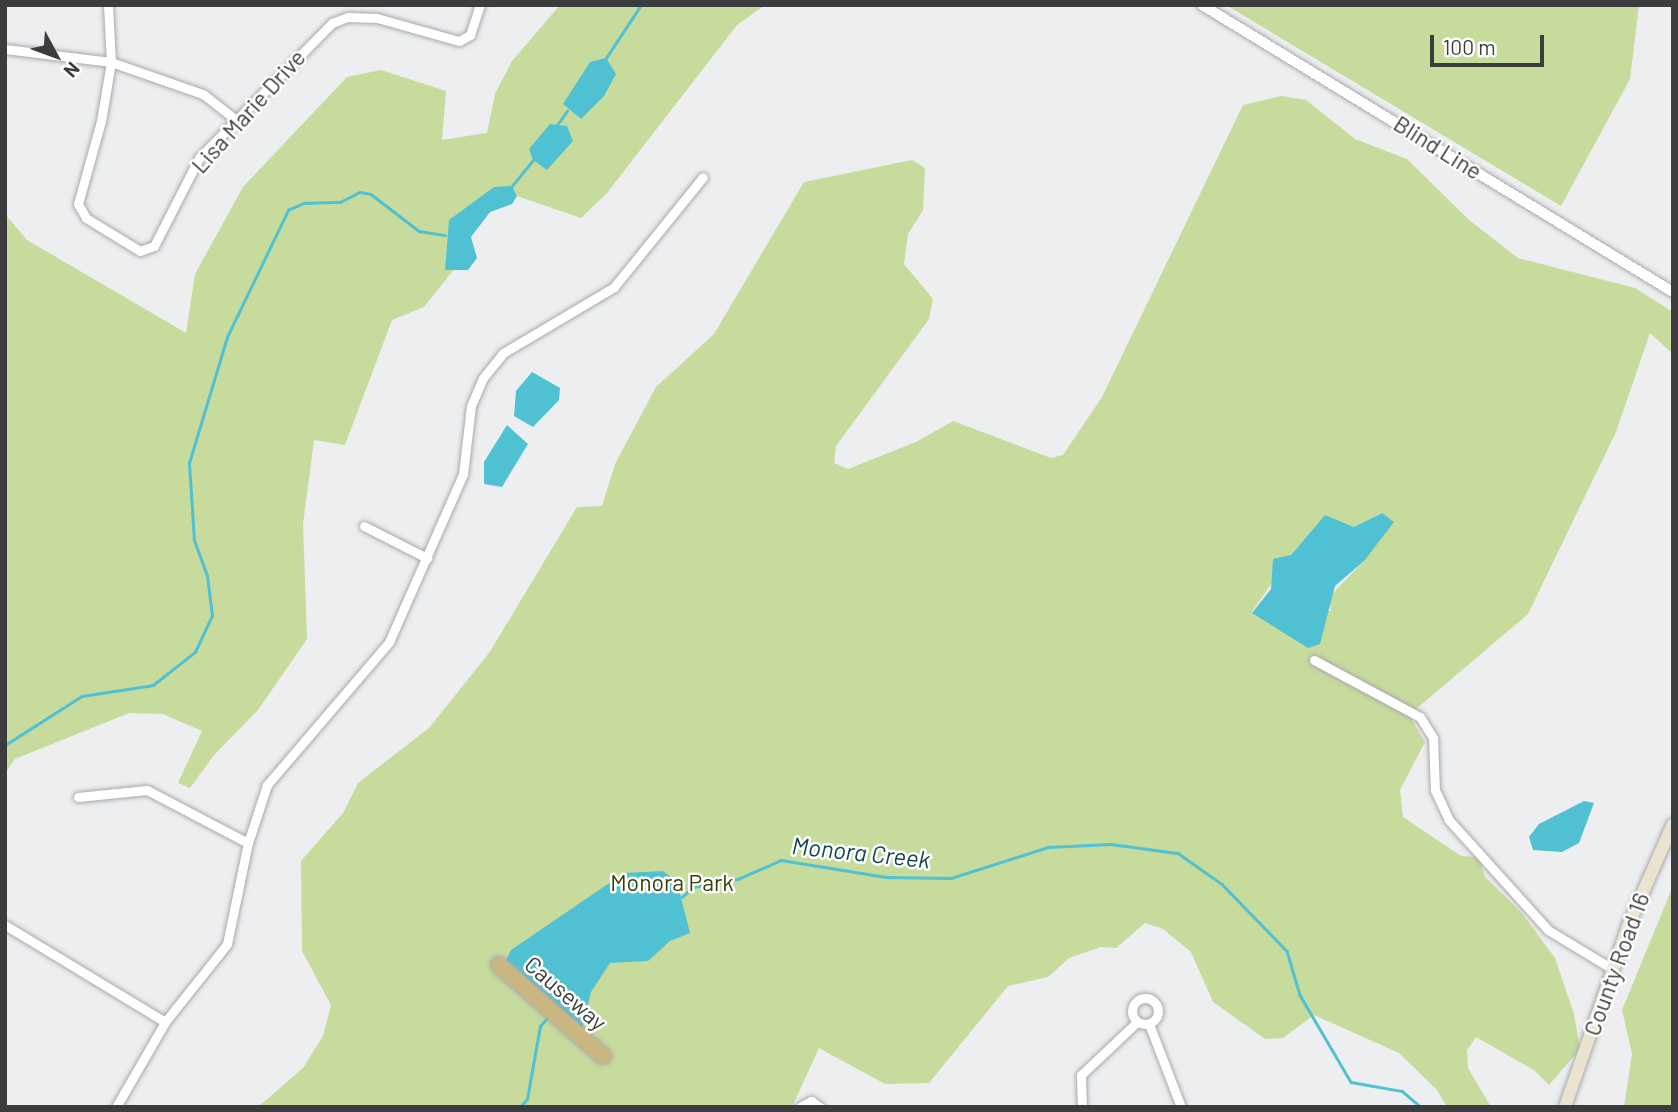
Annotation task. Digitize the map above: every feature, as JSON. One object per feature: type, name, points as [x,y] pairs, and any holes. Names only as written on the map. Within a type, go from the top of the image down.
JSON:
[{"type":"highway","name":"Causeway","points":[[499,965],[603,1056]]},
{"type":"main road","name":"County Road 16","points":[[1565,1107],[1614,970],[1673,824]]},
{"type":"street","name":"Lisa Marie Drive","points":[[108,5],[111,62],[101,121],[78,204],[86,218],[140,251],[154,246],[199,158],[332,23],[348,17],[377,18],[459,40],[470,35],[480,5]]},
{"type":"street","name":"Blind Line","points":[[1202,5],[1673,292]]},
{"type":"street","points":[[5,49],[111,62],[203,94],[236,120]]},
{"type":"street","points":[[116,1107],[165,1022],[227,944],[248,843],[273,775],[383,654],[428,558],[463,474],[471,405],[484,378],[503,354],[614,286],[703,177]]},
{"type":"street","points":[[364,526],[428,558]]},
{"type":"street","points":[[1314,660],[1420,717],[1433,738],[1435,790],[1449,820],[1548,930],[1614,970]]},
{"type":"street","points":[[78,796],[148,790],[248,843]]},
{"type":"street","points":[[5,925],[165,1022]]},
{"type":"street","points":[[1137,1022],[1133,1007],[1146,999],[1157,1009],[1149,1024],[1181,1107]]},
{"type":"street","points":[[1137,1022],[1149,1024]]},
{"type":"street","points":[[1082,1107],[1081,1075],[1137,1022]]},
{"type":"street","points":[[800,1107],[811,1101],[820,1107]]},
{"type":"green space","points":[[560,5],[765,5],[737,25],[607,193],[581,218],[517,196],[511,186],[449,225],[446,270],[455,268],[424,307],[392,320],[345,445],[314,440],[303,524],[307,639],[258,710],[214,755],[190,788],[178,783],[202,731],[163,714],[129,713],[15,759],[5,773],[5,214],[27,240],[186,333],[195,274],[243,187],[347,77],[381,70],[446,91],[442,140],[487,133],[495,94],[512,61]]},
{"type":"green space","points":[[1226,5],[1639,5],[1630,79],[1561,206]]},
{"type":"green space","name":"Monora Park","points":[[1281,96],[1306,100],[1355,139],[1407,159],[1469,220],[1518,258],[1635,288],[1673,312],[1673,354],[1650,333],[1616,432],[1528,614],[1409,715],[1425,742],[1400,790],[1403,817],[1461,856],[1479,857],[1485,877],[1521,912],[1555,958],[1574,1014],[1580,1049],[1549,1085],[1534,1070],[1476,1037],[1467,1050],[1468,1068],[1491,1107],[1447,1107],[1437,1090],[1399,1053],[1314,1015],[1283,1038],[1265,1039],[1213,1002],[1191,952],[1163,929],[1145,923],[1116,948],[1101,947],[1069,958],[1048,977],[1008,986],[929,1083],[885,1084],[819,1048],[792,1107],[258,1107],[303,1068],[323,1036],[331,1005],[302,951],[301,861],[343,813],[358,783],[429,728],[489,653],[577,507],[602,506],[615,464],[656,387],[714,334],[804,182],[912,160],[925,168],[923,210],[908,234],[904,264],[933,299],[929,319],[836,446],[834,463],[848,469],[916,442],[953,421],[1051,458],[1063,455],[1102,397],[1243,105]],"holes":[[[1381,513],[1364,561],[1329,597],[1331,611],[1252,612],[1291,555],[1325,515],[1354,527]]]},
{"type":"green space","points":[[1673,886],[1673,1107],[1624,1107],[1632,1054],[1622,1010]]},
{"type":"water","points":[[606,58],[616,74],[604,96],[581,119],[563,104],[590,62]]},
{"type":"water","points":[[550,124],[567,126],[573,141],[547,170],[533,160],[529,149]]},
{"type":"water","points":[[512,186],[517,196],[512,204],[490,212],[471,237],[477,258],[468,270],[445,270],[449,220],[494,187]]},
{"type":"water","points":[[532,372],[560,388],[559,400],[533,427],[514,416],[516,391]]},
{"type":"water","points":[[507,425],[528,444],[502,487],[484,484],[484,462]]},
{"type":"water","points":[[1382,513],[1394,522],[1364,561],[1335,586],[1320,644],[1308,648],[1252,613],[1271,589],[1273,559],[1291,555],[1325,515],[1354,527]]},
{"type":"water","points":[[1584,801],[1594,803],[1579,843],[1562,852],[1533,850],[1529,837],[1539,824]]},
{"type":"water","points":[[663,871],[677,882],[690,933],[670,941],[648,961],[610,963],[591,992],[582,1031],[504,964],[511,950],[624,873]]},
{"type":"waterway","points":[[606,58],[641,5]]},
{"type":"waterway","points":[[557,125],[567,111]]},
{"type":"waterway","points":[[512,186],[533,160]]},
{"type":"waterway","points":[[5,745],[82,696],[153,685],[195,652],[212,616],[207,576],[194,541],[189,463],[227,337],[288,210],[304,203],[340,202],[360,192],[371,194],[419,231],[445,235]]},
{"type":"waterway","name":"Monora Creek","points":[[682,897],[693,887],[738,879],[781,860],[886,877],[951,878],[1048,847],[1111,844],[1178,853],[1222,884],[1287,951],[1300,995],[1351,1082],[1402,1091],[1421,1107]]},
{"type":"waterway","name":"Monora Creek","points":[[520,1107],[527,1099],[540,1026],[549,1016]]}]
